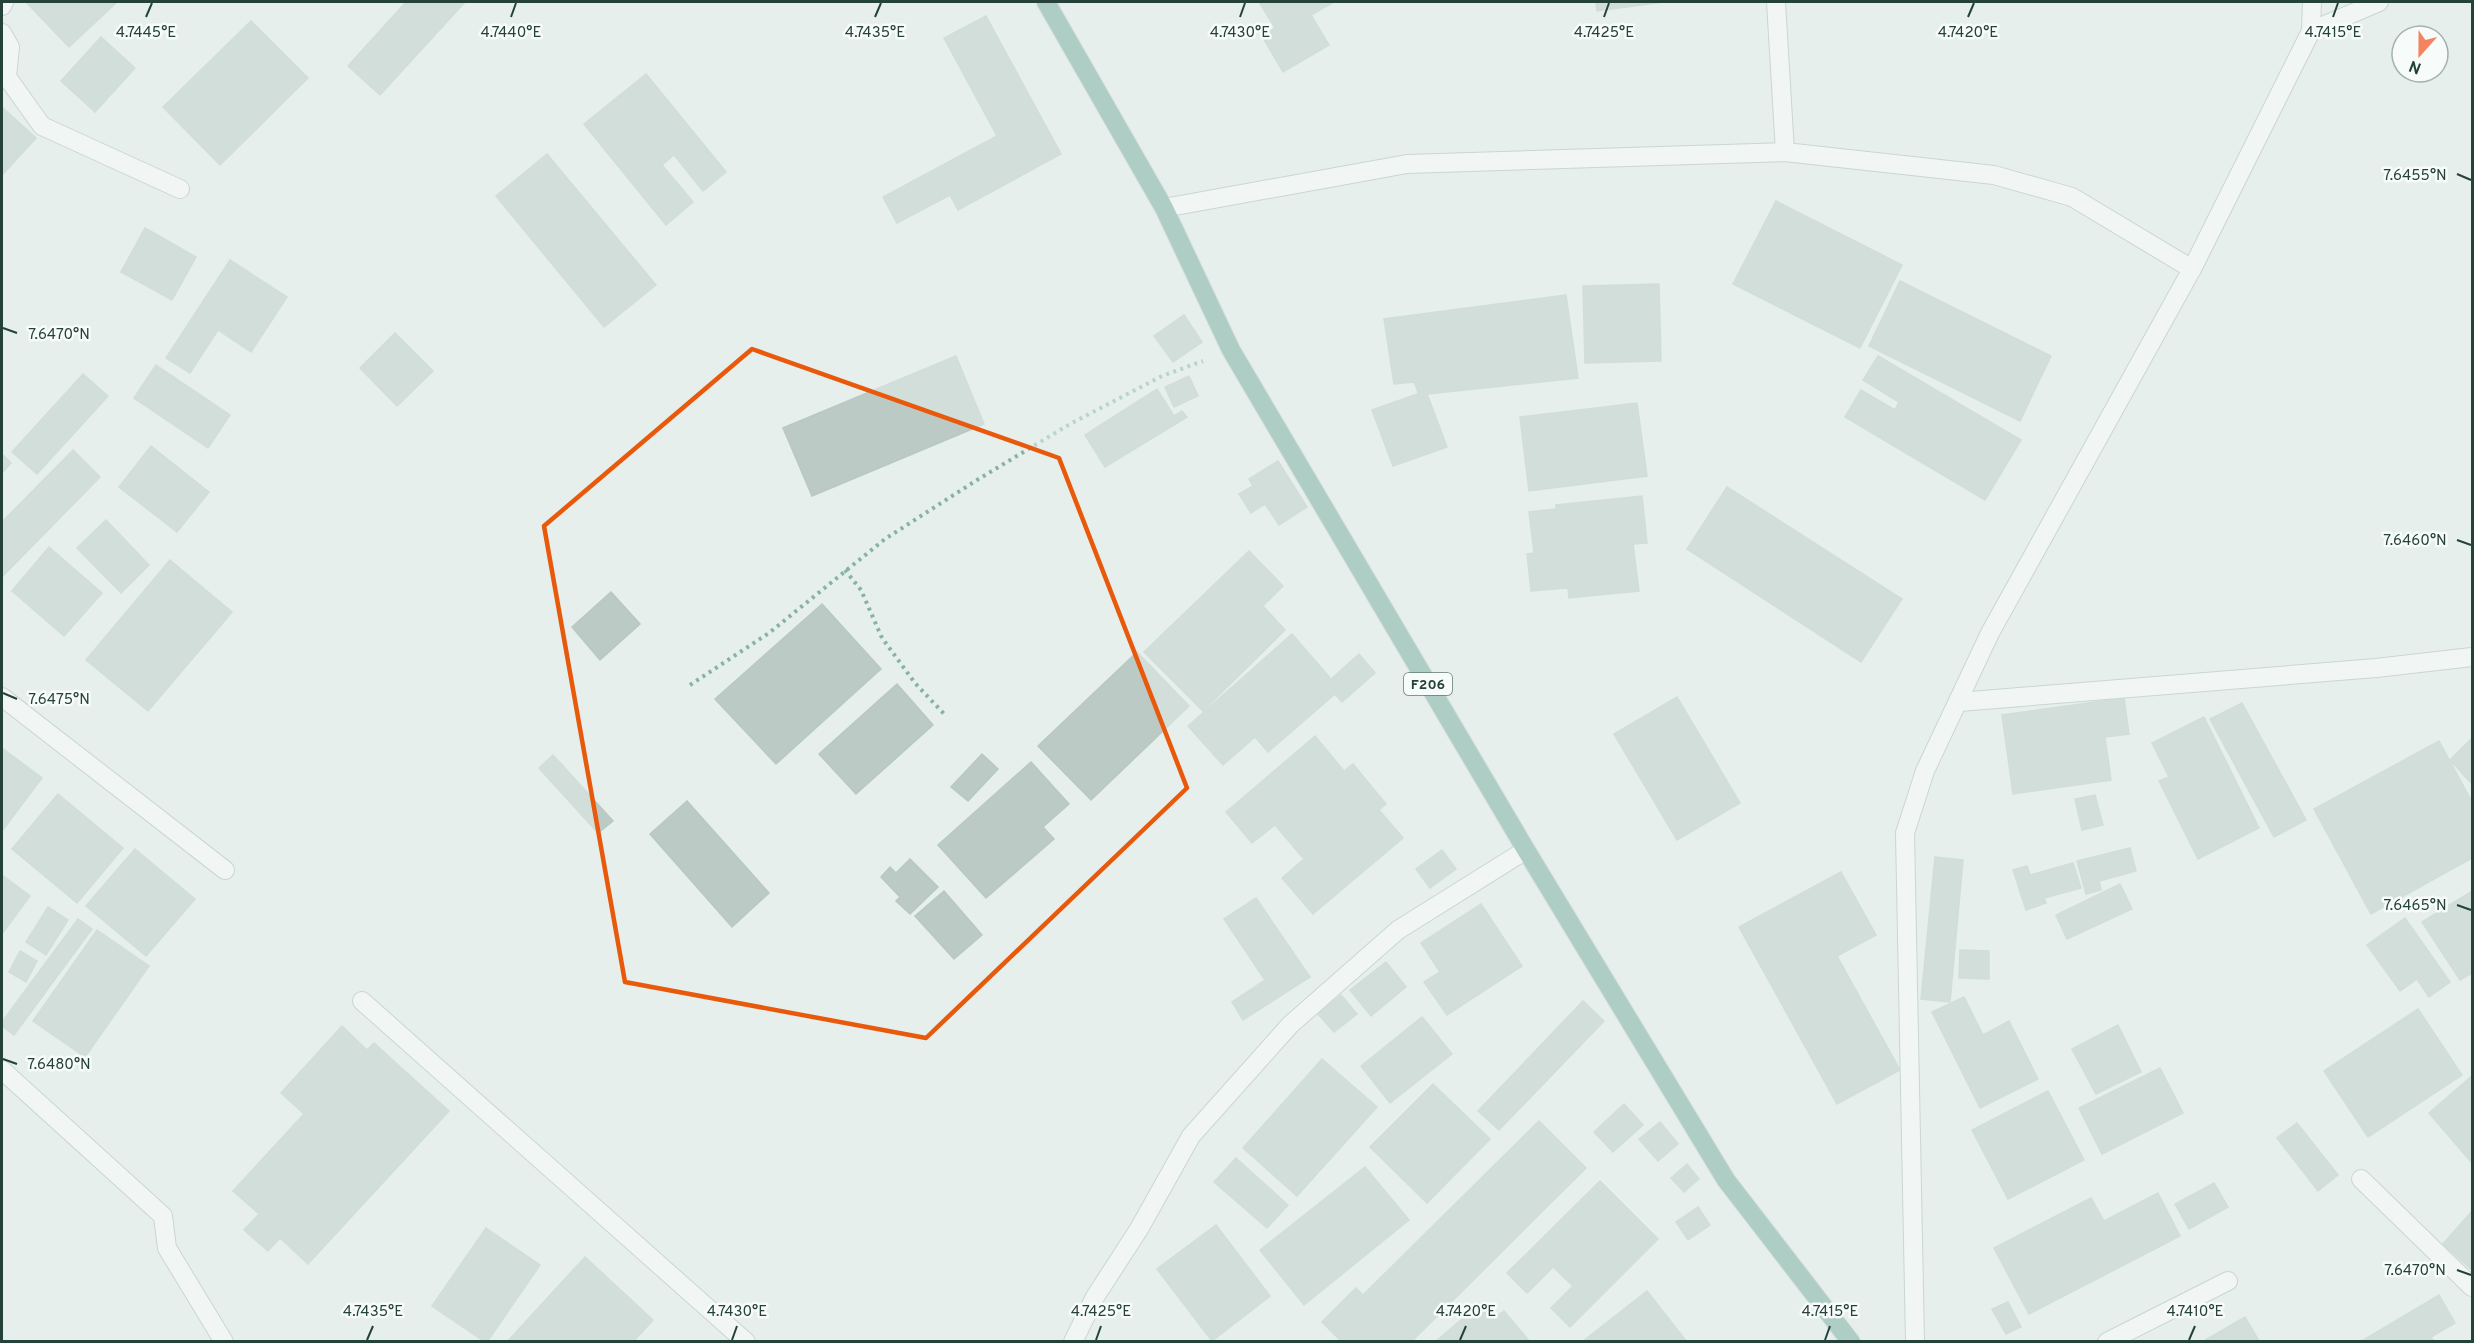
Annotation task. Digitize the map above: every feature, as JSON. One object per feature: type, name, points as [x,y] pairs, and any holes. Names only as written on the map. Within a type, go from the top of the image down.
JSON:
[{"type":"main road","name":"F206","points":[[1046,2],[1164,208],[1231,350],[1526,850],[1726,1180],[1851,1341]]},
{"type":"street","points":[[2,6],[4,2]]},
{"type":"street","points":[[1776,2],[1785,152]]},
{"type":"street","points":[[1915,1341],[1905,833],[1924,771],[1959,702],[1990,633],[2192,269],[2311,31],[2312,2]]},
{"type":"street","points":[[2311,31],[2379,2]]},
{"type":"street","points":[[2,33],[10,47],[7,77],[42,126],[180,189]]},
{"type":"street","points":[[1164,208],[1407,164],[1785,152],[2005,178],[2072,198],[2192,269]]},
{"type":"street","points":[[1959,702],[2376,668],[2472,657]]},
{"type":"street","points":[[2,697],[225,870]]},
{"type":"street","points":[[1073,1341],[1095,1297],[1138,1229],[1191,1136],[1290,1025],[1398,930],[1526,850]]},
{"type":"street","points":[[362,1001],[746,1341]]},
{"type":"street","points":[[2,1070],[163,1216],[167,1248],[224,1341]]},
{"type":"street","points":[[2361,1179],[2472,1287]]},
{"type":"street","points":[[2107,1341],[2228,1281]]},
{"type":"path","points":[[690,685],[769,633],[845,570],[904,527],[1070,424],[1162,376],[1231,350]]},
{"type":"path","points":[[845,570],[861,590],[882,638],[915,683],[946,716]]},
{"type":"highlighted area","points":[[752,349],[1059,458],[1187,788],[926,1038],[625,982],[544,526]]},
{"type":"building","points":[[26,2],[117,2],[69,47]]},
{"type":"building","points":[[406,2],[465,2],[380,95],[348,66]]},
{"type":"building","points":[[1259,2],[1334,2],[1311,15],[1329,45],[1283,72],[1262,36],[1275,28]]},
{"type":"building","points":[[1596,2],[1664,2],[1597,11]]},
{"type":"building","points":[[986,16],[1061,154],[958,210],[950,195],[897,223],[883,197],[997,136],[944,38]]},
{"type":"building","points":[[251,21],[308,78],[220,165],[163,107]]},
{"type":"building","points":[[101,37],[135,68],[95,112],[61,81]]},
{"type":"building","points":[[646,74],[726,172],[703,191],[674,155],[662,165],[693,202],[666,225],[584,124]]},
{"type":"building","points":[[2,107],[36,138],[2,175]]},
{"type":"building","points":[[547,154],[656,285],[604,327],[496,196]]},
{"type":"building","points":[[1776,201],[1902,265],[1860,348],[1733,284]]},
{"type":"building","points":[[145,228],[196,257],[172,300],[121,272]]},
{"type":"building","points":[[230,260],[287,297],[251,352],[218,330],[190,373],[166,358]]},
{"type":"building","points":[[1900,281],[2051,356],[2020,421],[1869,346]]},
{"type":"building","points":[[1659,284],[1661,361],[1585,363],[1583,286]]},
{"type":"building","points":[[1566,295],[1578,378],[1419,395],[1414,382],[1394,384],[1384,319]]},
{"type":"building","points":[[1184,315],[1202,342],[1173,362],[1154,336]]},
{"type":"building","points":[[395,333],[433,371],[397,406],[360,368]]},
{"type":"building","points":[[956,356],[984,424],[812,496],[783,428]]},
{"type":"building","points":[[1878,356],[2021,440],[1985,500],[1845,417],[1861,390],[1895,410],[1899,402],[1863,380]]},
{"type":"building","points":[[156,365],[230,415],[208,448],[134,398]]},
{"type":"building","points":[[83,374],[108,396],[37,474],[12,452]]},
{"type":"building","points":[[1189,376],[1198,396],[1174,407],[1165,387]]},
{"type":"building","points":[[1157,389],[1174,416],[1182,411],[1187,417],[1105,467],[1085,435]]},
{"type":"building","points":[[1426,391],[1447,447],[1393,466],[1372,410]]},
{"type":"building","points":[[1637,403],[1647,476],[1529,491],[1520,417]]},
{"type":"building","points":[[151,446],[209,492],[177,532],[119,487]]},
{"type":"building","points":[[73,450],[100,477],[2,577],[2,522]]},
{"type":"building","points":[[2,454],[11,463],[2,473]]},
{"type":"building","points":[[1278,461],[1307,507],[1279,525],[1265,504],[1251,513],[1239,494],[1253,486],[1249,479]]},
{"type":"building","points":[[1727,487],[1902,599],[1861,662],[1687,549]]},
{"type":"building","points":[[1642,496],[1647,543],[1633,544],[1639,591],[1569,598],[1568,588],[1531,591],[1527,554],[1534,553],[1529,512],[1556,509],[1556,505]]},
{"type":"building","points":[[106,520],[149,565],[121,593],[77,548]]},
{"type":"building","points":[[49,547],[102,593],[64,636],[12,591]]},
{"type":"building","points":[[1249,551],[1283,586],[1263,606],[1285,630],[1203,711],[1144,652]]},
{"type":"building","points":[[170,560],[232,612],[148,711],[86,660]]},
{"type":"building","points":[[611,592],[640,624],[600,660],[572,627]]},
{"type":"building","points":[[822,604],[881,669],[776,764],[715,699]]},
{"type":"building","points":[[1292,634],[1331,679],[1359,654],[1375,673],[1342,702],[1335,694],[1268,752],[1255,737],[1223,765],[1188,726]]},
{"type":"building","points":[[1137,652],[1189,706],[1091,800],[1038,746]]},
{"type":"building","points":[[897,684],[933,725],[856,794],[819,754]]},
{"type":"building","points":[[1677,697],[1740,803],[1677,840],[1614,734]]},
{"type":"building","points":[[2124,698],[2129,734],[2105,737],[2111,780],[2013,794],[2002,715]]},
{"type":"building","points":[[2242,703],[2306,820],[2274,837],[2210,719]]},
{"type":"building","points":[[2204,717],[2259,828],[2198,859],[2159,781],[2169,777],[2152,743]]},
{"type":"building","points":[[1315,736],[1344,771],[1353,764],[1386,804],[1379,810],[1403,838],[1313,914],[1282,878],[1304,859],[1275,825],[1252,843],[1226,812]]},
{"type":"building","points":[[2472,738],[2472,784],[2450,760]]},
{"type":"building","points":[[2439,741],[2472,802],[2472,858],[2371,914],[2314,809]]},
{"type":"building","points":[[2,748],[42,778],[2,831]]},
{"type":"building","points":[[982,754],[998,769],[968,801],[951,787]]},
{"type":"building","points":[[553,755],[613,821],[598,833],[539,768]]},
{"type":"building","points":[[1031,762],[1069,804],[1043,827],[1054,839],[986,898],[938,845]]},
{"type":"building","points":[[58,794],[123,848],[77,903],[12,849]]},
{"type":"building","points":[[2095,795],[2103,825],[2082,830],[2075,799]]},
{"type":"building","points":[[687,801],[769,893],[732,927],[650,834]]},
{"type":"building","points":[[2130,848],[2136,871],[2099,881],[2101,890],[2086,894],[2077,861]]},
{"type":"building","points":[[135,849],[195,899],[146,956],[86,906]]},
{"type":"building","points":[[1442,850],[1456,869],[1430,888],[1416,869]]},
{"type":"building","points":[[1935,857],[1963,860],[1950,1002],[1921,999]]},
{"type":"building","points":[[910,859],[938,887],[910,914],[896,901],[900,897],[881,877],[890,867],[896,873]]},
{"type":"building","points":[[2073,863],[2081,888],[2044,898],[2046,903],[2026,910],[2013,870],[2027,866],[2030,875]]},
{"type":"building","points":[[1841,872],[1876,935],[1837,956],[1900,1070],[1837,1104],[1739,927]]},
{"type":"building","points":[[2,875],[30,896],[2,934]]},
{"type":"building","points":[[2120,884],[2132,909],[2067,939],[2056,915]]},
{"type":"building","points":[[944,891],[982,935],[954,959],[915,916]]},
{"type":"building","points":[[2472,891],[2472,973],[2460,980],[2422,922]]},
{"type":"building","points":[[1256,898],[1310,977],[1243,1020],[1232,1002],[1265,980],[1224,919]]},
{"type":"building","points":[[1481,904],[1522,966],[1447,1015],[1424,982],[1440,972],[1421,943]]},
{"type":"building","points":[[48,907],[68,920],[46,955],[26,942]]},
{"type":"building","points":[[2405,918],[2450,982],[2429,997],[2417,979],[2400,991],[2367,945]]},
{"type":"building","points":[[78,919],[92,929],[14,1035],[2,1026],[2,1022]]},
{"type":"building","points":[[97,930],[149,966],[85,1057],[33,1021]]},
{"type":"building","points":[[1960,950],[1989,951],[1989,979],[1959,978]]},
{"type":"building","points":[[20,951],[37,961],[26,982],[9,972]]},
{"type":"building","points":[[1386,962],[1406,987],[1371,1016],[1350,990]]},
{"type":"building","points":[[1341,995],[1357,1014],[1334,1032],[1318,1014]]},
{"type":"building","points":[[1964,997],[1983,1035],[2009,1021],[2038,1079],[1980,1108],[1932,1012]]},
{"type":"building","points":[[1583,1001],[1604,1021],[1499,1130],[1478,1111]]},
{"type":"building","points":[[2418,1009],[2462,1075],[2368,1137],[2324,1071]]},
{"type":"building","points":[[1422,1017],[1452,1054],[1390,1103],[1361,1066]]},
{"type":"building","points":[[2118,1025],[2141,1072],[2096,1094],[2072,1049]]},
{"type":"building","points":[[342,1026],[367,1050],[374,1043],[449,1111],[308,1264],[280,1238],[268,1251],[244,1230],[259,1214],[233,1191],[304,1114],[281,1093]]},
{"type":"building","points":[[1322,1059],[1377,1107],[1297,1196],[1243,1148]]},
{"type":"building","points":[[2160,1068],[2183,1113],[2102,1154],[2079,1108]]},
{"type":"building","points":[[2472,1076],[2472,1163],[2429,1113]]},
{"type":"building","points":[[1433,1084],[1490,1139],[1427,1203],[1370,1147]]},
{"type":"building","points":[[2048,1091],[2084,1160],[2008,1199],[1972,1130]]},
{"type":"building","points":[[1624,1104],[1643,1125],[1613,1152],[1594,1132]]},
{"type":"building","points":[[1539,1121],[1586,1168],[1411,1342],[1342,1342],[1322,1322],[1356,1288],[1363,1295]]},
{"type":"building","points":[[1660,1122],[1678,1144],[1658,1161],[1639,1139]]},
{"type":"building","points":[[2297,1123],[2338,1175],[2318,1191],[2277,1138]]},
{"type":"building","points":[[1236,1158],[1288,1205],[1267,1228],[1214,1182]]},
{"type":"building","points":[[1687,1164],[1699,1179],[1684,1192],[1671,1178]]},
{"type":"building","points":[[1365,1167],[1409,1220],[1304,1305],[1260,1250]]},
{"type":"building","points":[[1600,1181],[1658,1239],[1570,1327],[1551,1308],[1573,1286],[1553,1267],[1527,1293],[1507,1273]]},
{"type":"building","points":[[2214,1183],[2228,1207],[2189,1229],[2175,1204]]},
{"type":"building","points":[[2158,1193],[2180,1236],[2029,1314],[1994,1248],[2091,1198],[2104,1221]]},
{"type":"building","points":[[1698,1207],[1710,1225],[1688,1240],[1676,1222]]},
{"type":"building","points":[[2472,1211],[2472,1270],[2443,1244]]},
{"type":"building","points":[[1216,1225],[1270,1296],[1212,1341],[1157,1269]]},
{"type":"building","points":[[486,1228],[540,1265],[485,1342],[432,1306]]},
{"type":"building","points":[[585,1257],[653,1320],[633,1342],[507,1342]]},
{"type":"building","points":[[1647,1291],[1687,1342],[1582,1342]]},
{"type":"building","points":[[2439,1295],[2455,1323],[2431,1337],[2434,1342],[2360,1342]]},
{"type":"building","points":[[2008,1302],[2021,1327],[2006,1334],[1992,1309]]},
{"type":"building","points":[[1481,1303],[1494,1318],[1504,1311],[1530,1342],[1435,1342]]},
{"type":"building","points":[[2245,1317],[2259,1341],[2202,1342]]}]
